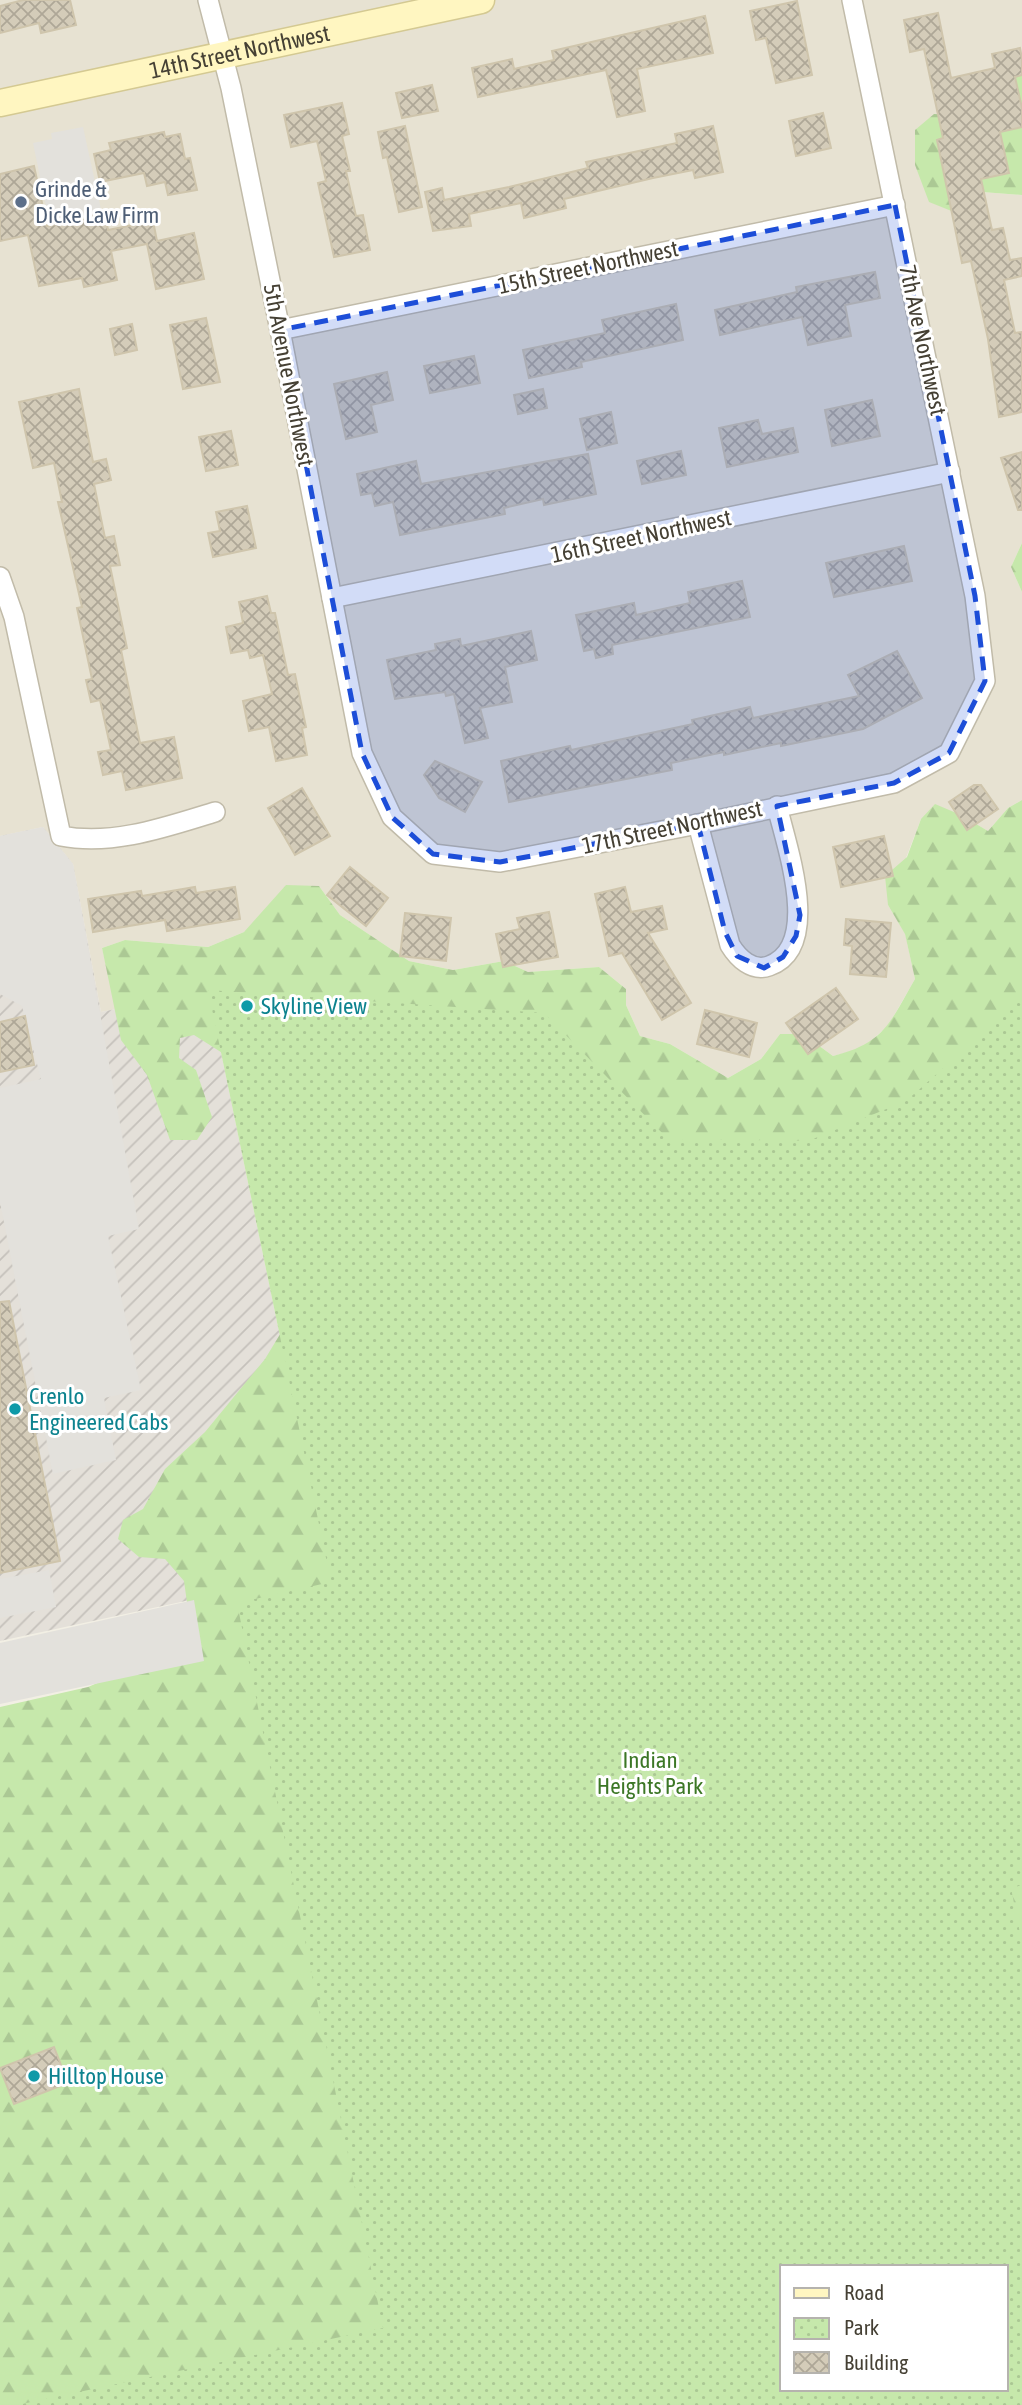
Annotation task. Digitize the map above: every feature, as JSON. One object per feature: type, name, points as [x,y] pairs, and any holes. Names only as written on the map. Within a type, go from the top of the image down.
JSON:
[{"type":"street","name":"5th Avenue Northwest","points":[[208,0],[280,330],[362,753]]},
{"type":"street","name":"14th Street Northwest","points":[[0,103],[481,0]]},
{"type":"street","name":"7th Ave Northwest","points":[[852,0],[975,596],[985,681]]},
{"type":"street","name":"15th Street Northwest","points":[[280,330],[895,205]]},
{"type":"street","name":"16th Street Northwest","points":[[332,598],[950,472]]},
{"type":"street","points":[[0,577],[13,617],[61,836],[85,841],[153,831],[215,812]]},
{"type":"street","name":"17th Street Northwest","points":[[362,753],[392,817],[433,854],[500,862],[894,783],[948,753],[985,681]]},
{"type":"street","points":[[698,824],[730,945],[737,956],[754,966],[764,968],[775,964],[792,946],[800,915],[777,806]]},
{"type":"highlighted area","points":[[895,205],[975,596],[985,681],[949,753],[894,783],[777,806],[800,915],[796,936],[783,957],[764,968],[737,956],[725,932],[698,824],[500,862],[433,854],[392,817],[362,753],[280,330]]},
{"type":"shaded area","points":[[0,0],[1022,0],[1022,56],[1007,73],[982,192],[1022,195],[1022,543],[1011,567],[1022,592],[1022,800],[1008,808],[988,831],[964,817],[921,819],[888,905],[905,933],[915,979],[888,1026],[861,1049],[833,1056],[803,1034],[780,1034],[761,1059],[728,1078],[670,1044],[640,1036],[626,1005],[626,989],[599,967],[528,972],[504,961],[453,970],[409,961],[340,915],[319,886],[244,932],[208,947],[125,940],[102,948],[116,1009],[101,1012],[73,864],[43,827],[0,836]]},
{"type":"shaded area","points":[[83,127],[102,214],[81,219],[85,242],[52,236],[33,143],[52,139],[51,133]]},
{"type":"shaded area","points":[[43,827],[73,864],[101,1012],[208,990],[331,1582],[204,1597],[0,1641],[0,836]]},
{"type":"shaded area","points":[[43,827],[73,864],[139,1229],[108,1236],[141,1390],[104,1398],[116,1460],[53,1474],[0,1202],[0,1088],[41,1079],[22,1006],[0,994],[0,836]]},
{"type":"shaded area","points":[[49,1570],[56,1607],[0,1618],[0,1579]]},
{"type":"shaded area","points":[[194,1600],[204,1661],[0,1704],[0,1643]]},
{"type":"green space","points":[[1022,56],[1022,195],[982,192],[954,212],[929,202],[915,165],[915,130],[934,114],[967,115]]},
{"type":"green space","points":[[1022,543],[1022,592],[1011,567]]},
{"type":"green space","name":"Indian Heights Park","points":[[1022,800],[1022,2405],[0,2405],[0,1707],[88,1687],[165,1654],[190,1624],[184,1581],[165,1559],[139,1557],[118,1539],[123,1520],[143,1509],[165,1469],[205,1432],[265,1359],[285,1326],[246,1068],[194,1035],[180,1038],[179,1058],[196,1070],[212,1117],[197,1140],[170,1140],[147,1075],[121,1040],[102,948],[125,940],[208,947],[244,932],[286,885],[319,886],[340,915],[409,961],[453,970],[504,961],[528,972],[599,967],[626,989],[626,1005],[640,1036],[670,1044],[728,1078],[761,1059],[780,1034],[803,1034],[833,1056],[864,1045],[884,1029],[915,979],[905,934],[888,905],[885,876],[907,857],[921,819],[935,804],[988,831],[1008,808]]},
{"type":"green space","name":"Indian Heights Park","points":[[208,990],[544,1013],[668,1139],[808,1141],[906,1101],[1022,999],[1022,1885],[1011,1888],[1022,1943],[1022,2405],[17,2405],[383,2328],[237,1603],[331,1582]]},
{"type":"building","points":[[23,0],[70,0],[76,25],[41,33],[39,23],[0,33],[0,6]]},
{"type":"building","points":[[797,1],[812,75],[776,83],[766,38],[756,40],[750,11]]},
{"type":"building","points":[[938,13],[951,78],[995,68],[992,54],[1020,48],[1022,59],[1022,75],[1015,77],[1022,108],[1022,127],[1000,132],[1009,173],[981,179],[992,230],[1003,228],[1010,260],[1022,258],[1022,276],[1004,280],[1015,333],[1022,332],[1022,412],[999,417],[988,339],[971,261],[962,263],[937,140],[943,138],[924,49],[910,52],[904,20]]},
{"type":"building","points":[[705,16],[713,53],[637,69],[645,111],[617,117],[606,70],[478,97],[472,68],[512,59],[514,69],[554,60],[552,51]]},
{"type":"building","points":[[432,85],[438,111],[402,118],[396,93]]},
{"type":"building","points":[[342,103],[349,134],[342,136],[350,171],[346,171],[356,216],[363,215],[370,250],[334,257],[318,183],[326,181],[317,141],[291,147],[284,115]]},
{"type":"building","points":[[823,113],[831,148],[796,156],[789,121]]},
{"type":"building","points":[[405,126],[422,207],[399,212],[387,157],[383,158],[378,132]]},
{"type":"building","points":[[713,126],[723,172],[695,178],[693,170],[653,178],[564,199],[566,208],[524,218],[521,203],[469,214],[471,226],[433,231],[425,192],[442,188],[444,200],[509,187],[588,168],[586,162],[677,143],[675,134]]},
{"type":"building","points":[[164,132],[165,137],[180,134],[185,159],[190,158],[197,190],[168,195],[165,182],[147,186],[144,173],[100,182],[94,154],[111,150],[109,143]]},
{"type":"building","points":[[34,166],[47,226],[105,214],[108,230],[153,221],[157,241],[194,233],[204,279],[156,289],[147,244],[111,251],[117,280],[84,287],[82,278],[39,286],[28,235],[0,241],[0,174]]},
{"type":"building","points":[[875,272],[880,298],[845,305],[851,336],[808,345],[802,317],[720,335],[715,310],[797,292],[796,287]]},
{"type":"building","points":[[676,304],[683,340],[581,362],[582,367],[529,378],[523,350],[605,333],[602,320]]},
{"type":"building","points":[[206,318],[220,382],[183,389],[170,325]]},
{"type":"building","points":[[132,324],[137,350],[115,355],[110,329]]},
{"type":"building","points":[[474,356],[480,383],[430,393],[424,366]]},
{"type":"building","points":[[387,372],[393,400],[371,405],[377,432],[346,439],[334,384]]},
{"type":"building","points":[[79,389],[93,462],[106,459],[111,480],[94,484],[105,538],[114,536],[120,565],[110,566],[127,648],[121,650],[140,743],[174,737],[182,778],[126,790],[122,771],[103,775],[98,752],[111,750],[100,700],[91,702],[86,680],[92,679],[77,608],[82,607],[58,502],[62,502],[54,463],[33,468],[19,402]]},
{"type":"building","points":[[543,389],[547,408],[518,414],[514,395]]},
{"type":"building","points":[[872,400],[880,436],[832,446],[825,410]]},
{"type":"building","points":[[611,412],[617,443],[587,450],[580,419]]},
{"type":"building","points":[[758,420],[762,434],[793,428],[798,452],[727,467],[719,428]]},
{"type":"building","points":[[231,431],[238,465],[206,471],[199,437]]},
{"type":"building","points":[[681,451],[686,475],[642,484],[637,461]]},
{"type":"building","points":[[1022,452],[1022,510],[1018,510],[1001,458]]},
{"type":"building","points":[[588,454],[596,494],[544,505],[543,499],[504,508],[505,514],[400,535],[393,502],[375,506],[372,493],[361,495],[357,474],[416,461],[421,484]]},
{"type":"building","points":[[247,506],[256,548],[213,557],[208,533],[220,531],[216,512]]},
{"type":"building","points":[[904,546],[912,581],[834,597],[826,563]]},
{"type":"building","points":[[742,581],[750,617],[612,645],[613,654],[596,658],[594,649],[584,651],[576,615],[634,603],[636,615],[690,603],[688,592]]},
{"type":"building","points":[[267,596],[271,613],[275,613],[288,675],[295,674],[306,727],[302,728],[307,755],[276,761],[269,727],[249,731],[243,701],[272,694],[263,655],[250,658],[248,650],[231,653],[226,627],[243,623],[239,602]]},
{"type":"building","points":[[531,631],[537,660],[505,667],[512,702],[480,708],[488,738],[465,743],[454,694],[446,696],[445,692],[395,699],[387,660],[436,650],[435,644],[460,639],[461,646]]},
{"type":"building","points":[[897,651],[922,698],[863,729],[781,746],[781,743],[724,755],[724,752],[671,763],[672,770],[509,802],[501,761],[570,746],[571,750],[693,724],[692,720],[750,707],[753,718],[859,696],[848,675]]},
{"type":"building","points":[[435,761],[482,782],[465,812],[439,798],[424,775]]},
{"type":"building","points":[[974,785],[981,785],[998,809],[967,830],[949,802]]},
{"type":"building","points":[[302,788],[330,836],[295,855],[268,808]]},
{"type":"building","points":[[884,836],[893,876],[841,887],[833,847]]},
{"type":"building","points":[[350,867],[388,898],[366,926],[327,895]]},
{"type":"building","points":[[195,887],[196,893],[235,887],[240,919],[167,931],[165,920],[93,932],[88,899],[141,891],[142,896]]},
{"type":"building","points":[[625,887],[631,912],[662,906],[667,929],[648,933],[691,1003],[662,1020],[622,953],[609,956],[595,894]]},
{"type":"building","points":[[549,912],[558,957],[503,967],[496,934],[520,929],[517,918]]},
{"type":"building","points":[[405,913],[451,918],[446,961],[400,956]]},
{"type":"building","points":[[846,919],[891,923],[886,977],[850,974],[852,946],[844,945]]},
{"type":"building","points":[[836,988],[858,1019],[808,1054],[786,1023]]},
{"type":"building","points":[[705,1010],[757,1023],[749,1057],[697,1044]]},
{"type":"building","points":[[25,1016],[34,1065],[0,1072],[0,1022]]},
{"type":"building","name":"Crenlo Engineered Cabs","points":[[9,1301],[60,1561],[0,1573],[0,1302]]},
{"type":"building","name":"Hilltop House","points":[[54,2047],[68,2083],[14,2104],[0,2068]]},
{"type":"place","name":"Grinde & Dicke Law Firm","points":[[21,202]]},
{"type":"place","name":"Skyline View","points":[[247,1006]]},
{"type":"place","name":"Crenlo Engineered Cabs","points":[[15,1409]]},
{"type":"place","name":"Hilltop House","points":[[34,2076]]}]
